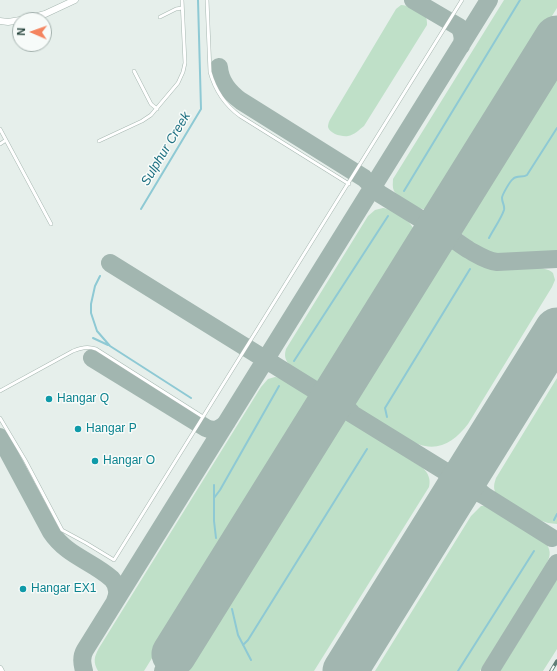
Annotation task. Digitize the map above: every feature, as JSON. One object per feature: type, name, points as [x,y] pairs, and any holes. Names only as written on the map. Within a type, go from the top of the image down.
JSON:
[{"type":"street","points":[[49,12],[75,0]]},
{"type":"street","points":[[0,21],[12,21]]},
{"type":"lane","points":[[99,141],[142,121],[151,115],[178,83],[185,63],[182,0]]},
{"type":"lane","points":[[207,0],[210,72],[213,82],[224,101],[240,116],[349,184]]},
{"type":"lane","points":[[0,418],[25,460],[62,530],[114,560],[462,0]]},
{"type":"lane","points":[[160,17],[176,9],[182,8]]},
{"type":"lane","points":[[134,71],[151,104],[157,109]]},
{"type":"lane","points":[[0,129],[1,135],[6,140],[51,224]]},
{"type":"lane","points":[[0,144],[6,140]]},
{"type":"lane","points":[[0,391],[81,348],[91,348],[96,349],[203,416]]},
{"type":"green space","points":[[504,0],[557,0],[557,8],[430,207],[425,209],[417,207],[399,196],[394,191],[393,179]]},
{"type":"green space","points":[[401,5],[407,6],[423,14],[427,20],[427,25],[364,126],[348,136],[331,132],[328,127],[330,120],[396,9]]},
{"type":"green space","points":[[557,69],[557,251],[501,255],[491,254],[475,245],[461,233],[461,222]]},
{"type":"green space","points":[[383,208],[404,218],[414,230],[414,237],[327,378],[322,382],[316,381],[290,365],[285,358],[286,349],[368,216],[375,210]]},
{"type":"green space","points":[[446,249],[452,249],[463,253],[480,265],[492,269],[541,268],[553,273],[555,280],[468,424],[452,440],[440,446],[433,447],[408,440],[357,407],[354,400],[355,394]]},
{"type":"green space","points":[[275,377],[281,378],[309,395],[311,402],[144,671],[98,671],[95,665],[95,660],[99,648],[261,387],[268,379]]},
{"type":"green space","points":[[557,378],[557,524],[536,519],[496,494],[494,486],[496,478]]},
{"type":"green space","points":[[346,420],[423,468],[429,476],[430,484],[314,671],[182,671],[334,429],[339,422]]},
{"type":"green space","points":[[481,506],[488,506],[546,543],[550,555],[545,567],[480,671],[375,671],[471,516]]},
{"type":"green space","points":[[557,579],[557,649],[543,671],[500,671]]},
{"type":"waterway","name":"Sulphur Creek","points":[[141,209],[201,109],[198,0]]},
{"type":"waterway","points":[[404,191],[520,0]]},
{"type":"waterway","points":[[489,238],[504,210],[502,198],[508,185],[515,178],[527,175],[557,128]]},
{"type":"waterway","points":[[294,361],[388,216]]},
{"type":"waterway","points":[[387,417],[385,408],[470,269]]},
{"type":"waterway","name":"Sulphur Creek","points":[[100,276],[95,286],[91,304],[91,313],[97,331],[110,346],[191,398]]},
{"type":"waterway","points":[[93,338],[108,345]]},
{"type":"waterway","points":[[214,498],[279,386]]},
{"type":"waterway","points":[[243,645],[248,640],[367,449]]},
{"type":"waterway","name":"Sulphur Creek","points":[[214,485],[214,521],[216,538]]},
{"type":"waterway","points":[[554,520],[557,514]]},
{"type":"waterway","points":[[458,671],[534,551]]},
{"type":"waterway","name":"Sulphur Creek","points":[[232,609],[238,635],[251,660]]},
{"type":"taxiway","points":[[413,0],[459,27],[463,36],[461,46]]},
{"type":"taxiway","points":[[84,671],[82,660],[85,650],[489,0]]},
{"type":"taxiway","points":[[219,67],[221,78],[226,87],[241,101],[364,178],[380,194],[419,218]]},
{"type":"taxiway","points":[[457,242],[448,239],[440,240],[434,243],[422,255],[408,277],[425,247],[428,237],[427,228],[419,218],[431,220],[440,218],[444,215],[468,181],[449,216],[449,231],[456,241],[479,256],[497,262],[557,259]]},
{"type":"taxiway","points":[[110,263],[313,389]]},
{"type":"taxiway","points":[[351,412],[345,406],[342,398],[343,391],[348,375],[361,353],[348,374],[336,386],[330,390],[322,391],[313,389],[319,395],[322,402],[322,409],[320,417],[304,446],[317,426],[328,414],[341,410],[349,412],[443,470]]},
{"type":"taxiway","points":[[92,358],[206,428],[212,430],[218,429],[227,422]]},
{"type":"taxiway","points":[[485,496],[475,485],[473,473],[477,463],[507,410],[470,466],[457,472],[443,470],[452,482],[451,498],[418,554],[454,500],[465,492],[469,491],[485,496],[552,538]]},
{"type":"taxiway","points":[[0,437],[51,532],[64,547],[112,579],[116,584],[117,590],[115,601]]},
{"type":"taxiway","points":[[490,671],[557,563]]},
{"type":"taxiway","points":[[163,671],[174,654]]},
{"type":"runway","points":[[174,654],[557,38]]},
{"type":"runway","points":[[345,671],[557,330]]},
{"type":"railway","points":[[551,671],[557,661]]},
{"type":"place","name":"Hangar Q","points":[[49,399]]},
{"type":"place","name":"Hangar P","points":[[78,429]]},
{"type":"place","name":"Hangar O","points":[[95,461]]},
{"type":"place","name":"Hangar EX1","points":[[23,589]]}]
